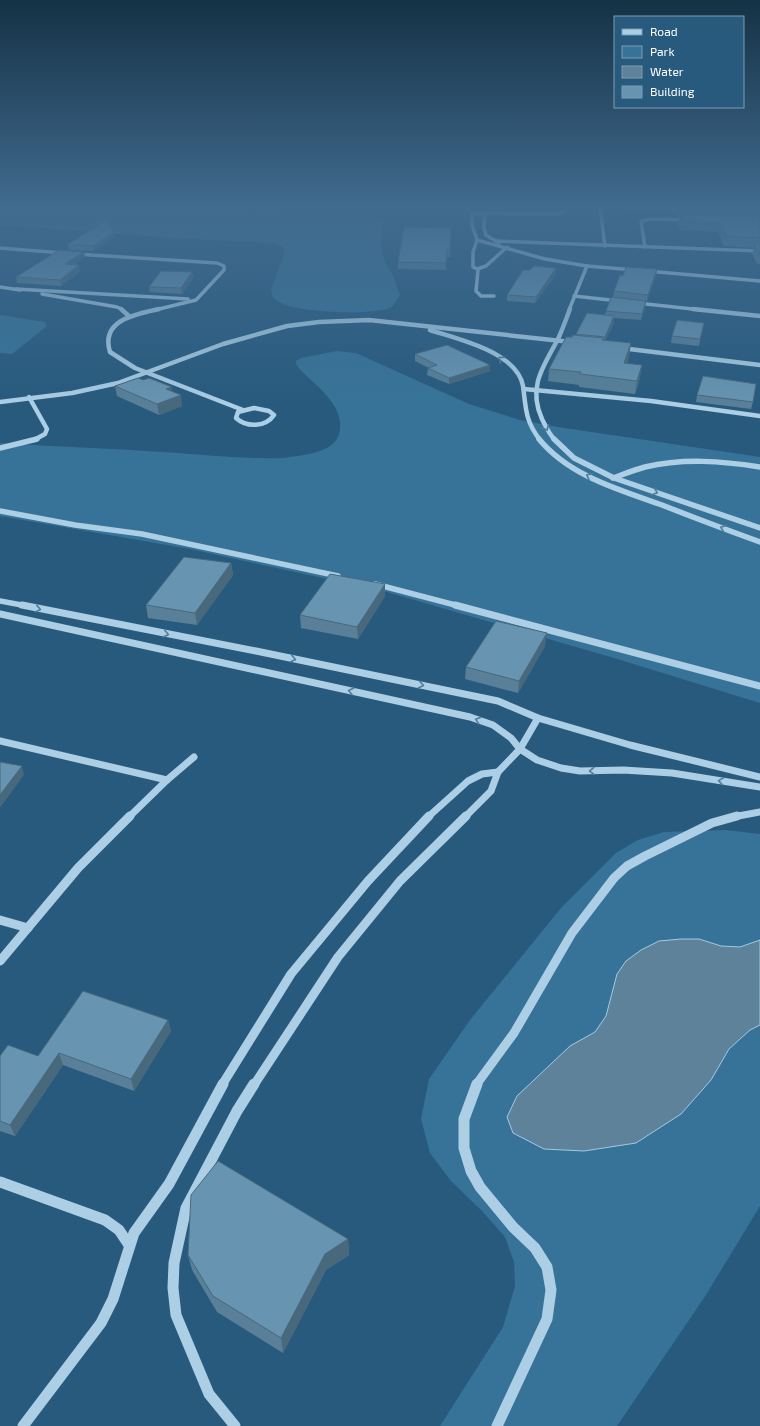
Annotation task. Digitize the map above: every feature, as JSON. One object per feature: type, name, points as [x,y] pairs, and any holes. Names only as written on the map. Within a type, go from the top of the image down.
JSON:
[{"type":"street","points":[[221,274],[196,300],[129,316],[116,324],[111,330],[107,342],[110,352],[122,361],[145,373],[243,410],[254,408],[265,409],[274,415],[271,420],[266,422],[247,424],[236,418],[236,415],[243,410]]},
{"type":"street","points":[[478,274],[477,293],[481,296],[494,296]]},
{"type":"street","points":[[584,274],[558,340],[551,349],[540,372],[536,390],[537,408],[549,434],[574,458],[614,478],[760,528]]},
{"type":"street","points":[[674,274],[760,281]]},
{"type":"street","points":[[0,287],[117,307],[129,316]]},
{"type":"street","points":[[16,289],[196,300]]},
{"type":"street","points":[[574,296],[621,301]]},
{"type":"street","points":[[628,302],[760,316]]},
{"type":"street","points":[[0,402],[29,397],[72,393],[118,383],[223,344],[287,326],[347,320],[369,320],[573,342]]},
{"type":"street","points":[[414,325],[453,338],[497,356],[516,371],[522,381],[525,410],[533,433],[549,451],[602,483],[760,542]]},
{"type":"street","points":[[619,348],[760,365]]},
{"type":"street","points":[[524,389],[651,401],[760,416]]},
{"type":"street","points":[[0,448],[39,439],[46,434],[47,429],[29,397]]},
{"type":"street","points":[[602,483],[645,467],[677,462],[722,461],[760,467]]},
{"type":"street","points":[[0,511],[68,524],[142,534],[345,578]]},
{"type":"street","points":[[368,583],[760,686]]},
{"type":"street","points":[[0,601],[256,651],[498,701],[538,718],[630,745],[760,777]]},
{"type":"street","points":[[0,614],[470,717],[493,725],[511,738],[520,749],[537,760],[561,768],[580,771],[630,770],[672,773],[760,787]]},
{"type":"street","points":[[235,1426],[209,1394],[176,1315],[173,1288],[174,1263],[186,1208],[237,1111],[338,957],[400,881],[491,791],[495,784],[498,772],[520,749],[538,718]]},
{"type":"street","points":[[0,741],[167,780]]},
{"type":"street","points":[[0,960],[78,868],[167,780],[194,756]]},
{"type":"street","points":[[23,1426],[101,1323],[109,1310],[129,1245],[140,1222],[169,1184],[231,1069],[291,974],[368,881],[435,810],[468,781],[482,774],[498,772]]},
{"type":"street","points":[[497,1426],[548,1319],[551,1290],[547,1268],[535,1248],[513,1227],[480,1187],[471,1171],[464,1148],[464,1119],[476,1086],[514,1033],[572,933],[614,878],[627,866],[712,823],[741,815],[760,812]]},
{"type":"street","points":[[0,920],[28,928]]},
{"type":"street","points":[[0,1182],[112,1223],[121,1232],[129,1245]]},
{"type":"green space","points":[[277,274],[392,274],[400,295],[392,307],[383,310],[341,312],[311,310],[289,306],[273,297],[271,289]]},
{"type":"green space","points":[[0,315],[45,322],[47,326],[12,354],[0,353]]},
{"type":"green space","points":[[337,351],[356,353],[469,404],[520,420],[760,457],[760,703],[614,658],[387,592],[190,549],[0,516],[0,443],[250,458],[287,458],[311,454],[325,449],[336,440],[339,434],[340,421],[336,409],[329,398],[297,366],[296,361],[301,358]]},
{"type":"green space","points":[[726,830],[760,834],[760,1206],[706,1295],[617,1426],[440,1426],[503,1327],[515,1286],[514,1262],[505,1237],[482,1211],[451,1181],[430,1153],[421,1119],[429,1079],[470,1020],[561,908],[616,853],[638,840],[664,832]]},
{"type":"water","points":[[699,939],[721,946],[740,947],[760,940],[760,1025],[750,1030],[729,1049],[711,1080],[681,1114],[636,1143],[584,1151],[544,1149],[513,1133],[507,1117],[517,1096],[570,1046],[595,1032],[606,1016],[617,974],[626,961],[641,950],[659,941]]},
{"type":"building","points":[[21,274],[68,274],[60,280],[16,277]]},
{"type":"building","points":[[159,274],[191,274],[181,288],[149,287]]},
{"type":"building","points":[[521,274],[552,274],[536,297],[507,295]]},
{"type":"building","points":[[624,274],[655,274],[648,295],[614,291],[620,275],[623,276]]},
{"type":"building","points":[[611,297],[646,301],[642,314],[606,311]]},
{"type":"building","points":[[587,313],[614,316],[605,337],[576,334]]},
{"type":"building","points":[[677,320],[704,323],[700,339],[672,336]]},
{"type":"building","points":[[573,335],[631,343],[624,363],[642,365],[637,381],[580,374],[581,372],[549,369],[566,337],[572,337]]},
{"type":"building","points":[[447,345],[490,365],[449,378],[428,368],[437,365],[415,354]]},
{"type":"building","points":[[703,376],[756,384],[753,402],[697,395]]},
{"type":"building","points":[[138,378],[143,380],[149,378],[172,387],[166,389],[181,395],[157,404],[115,386]]},
{"type":"building","points":[[184,557],[231,563],[195,613],[146,605]]},
{"type":"building","points":[[330,574],[385,584],[357,627],[300,615]]},
{"type":"building","points":[[496,621],[547,633],[519,681],[466,667]]},
{"type":"building","points":[[0,762],[22,766],[0,795]]},
{"type":"building","points":[[83,991],[168,1020],[131,1079],[59,1053],[10,1125],[0,1121],[0,1056],[8,1045],[38,1056]]},
{"type":"building","points":[[218,1161],[348,1239],[325,1254],[281,1338],[213,1296],[188,1255],[191,1195]]}]
